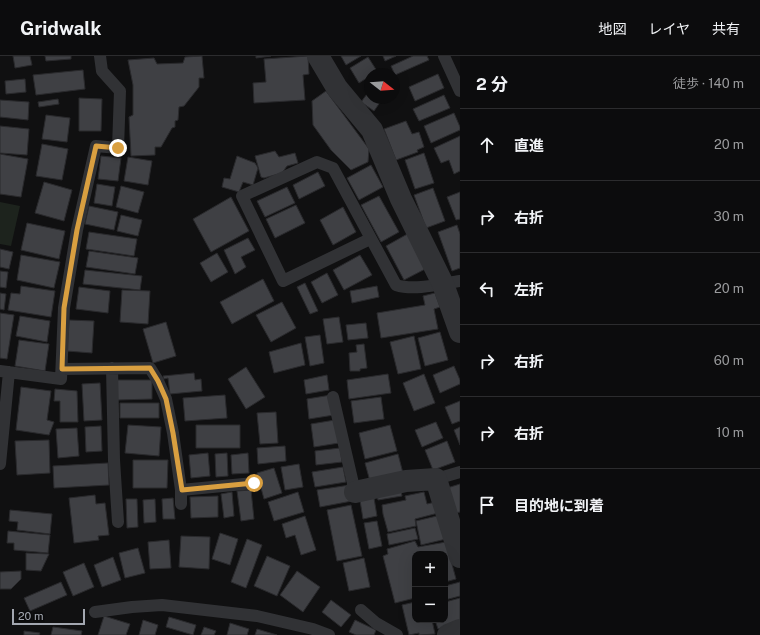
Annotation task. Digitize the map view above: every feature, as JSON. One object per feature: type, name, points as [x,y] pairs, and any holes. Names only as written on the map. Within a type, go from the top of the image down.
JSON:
[{"type":"street","points":[[318,56],[337,88],[372,130],[401,199],[451,282],[460,332]]},
{"type":"street","points":[[355,492],[406,480],[436,479],[460,557]]},
{"type":"street","points":[[448,635],[460,630]]},
{"type":"lane","points":[[0,464],[5,372],[61,379],[64,308],[77,230],[96,146],[118,148],[120,91],[102,71],[100,56]]},
{"type":"lane","points":[[444,56],[460,91]]},
{"type":"lane","points":[[370,239],[282,281],[242,196],[317,162],[333,168],[396,286],[404,288],[451,282]]},
{"type":"lane","points":[[112,368],[114,460],[118,522]]},
{"type":"lane","points":[[62,369],[150,368],[166,399],[182,490],[181,504]]},
{"type":"lane","points":[[333,397],[355,492]]},
{"type":"lane","points":[[436,479],[460,472]]},
{"type":"lane","points":[[182,490],[254,483]]},
{"type":"lane","points":[[95,612],[162,605],[257,616],[313,629],[329,635]]},
{"type":"lane","points":[[361,610],[376,623],[397,635]]},
{"type":"shaded area","points":[[0,202],[20,206],[11,246],[0,244]]},
{"type":"building","points":[[13,56],[30,56],[32,65],[15,68]]},
{"type":"building","points":[[45,56],[71,56],[71,59],[46,61]]},
{"type":"building","points":[[202,56],[204,78],[199,78],[199,87],[184,106],[179,107],[178,120],[175,121],[175,127],[172,128],[161,147],[155,147],[155,155],[131,156],[129,117],[133,115],[133,85],[128,60],[154,58],[157,64],[183,63],[185,57]]},
{"type":"building","points":[[256,56],[271,56],[256,58]]},
{"type":"building","points":[[308,56],[309,74],[303,75],[305,100],[254,103],[253,83],[266,82],[264,59]]},
{"type":"building","points":[[341,56],[361,56],[346,65]]},
{"type":"building","points":[[383,56],[396,56],[385,61]]},
{"type":"building","points":[[413,56],[427,56],[429,60],[400,73],[400,68],[392,68],[391,66]]},
{"type":"building","points":[[368,57],[375,68],[364,68],[364,80],[359,83],[350,68]]},
{"type":"building","points":[[83,70],[85,89],[36,95],[33,75]]},
{"type":"building","points":[[438,74],[444,88],[415,101],[409,87]]},
{"type":"building","points":[[25,79],[26,92],[6,94],[5,81]]},
{"type":"building","points":[[326,91],[369,149],[368,162],[351,170],[331,150],[313,125],[312,101]]},
{"type":"building","points":[[444,95],[450,108],[419,121],[413,109]]},
{"type":"building","points":[[79,98],[102,99],[101,131],[79,131]]},
{"type":"building","points":[[364,98],[364,104],[379,104],[374,111],[361,102]]},
{"type":"building","points":[[58,99],[59,104],[39,107],[38,102]]},
{"type":"building","points":[[0,100],[29,102],[28,120],[0,117]]},
{"type":"building","points":[[454,113],[460,130],[431,143],[424,126]]},
{"type":"building","points":[[46,115],[70,118],[67,142],[42,139]]},
{"type":"building","points":[[406,121],[412,134],[419,132],[424,147],[417,150],[418,152],[396,160],[384,129]]},
{"type":"building","points":[[0,126],[29,129],[27,155],[0,153]]},
{"type":"building","points":[[460,136],[460,171],[454,174],[449,160],[441,163],[434,148]]},
{"type":"building","points":[[42,144],[68,149],[62,180],[36,176]]},
{"type":"building","points":[[275,151],[279,157],[295,153],[298,163],[287,166],[282,173],[264,178],[261,177],[255,156]]},
{"type":"building","points":[[424,153],[434,183],[415,189],[405,160]]},
{"type":"building","points":[[0,154],[28,159],[21,197],[0,194]]},
{"type":"building","points":[[101,156],[121,158],[118,181],[98,179]]},
{"type":"building","points":[[237,156],[255,163],[258,168],[253,185],[243,182],[239,192],[222,187],[224,178],[230,179]]},
{"type":"building","points":[[128,157],[152,161],[148,185],[124,181]]},
{"type":"building","points":[[371,165],[383,187],[359,200],[347,178]]},
{"type":"building","points":[[318,172],[325,186],[299,199],[293,185]]},
{"type":"building","points":[[44,182],[72,190],[64,221],[35,213]]},
{"type":"building","points":[[97,184],[115,187],[112,206],[94,203]]},
{"type":"building","points":[[121,186],[144,192],[138,213],[116,207]]},
{"type":"building","points":[[287,187],[295,203],[265,217],[257,201]]},
{"type":"building","points":[[433,188],[445,221],[426,228],[414,195]]},
{"type":"building","points":[[460,192],[460,219],[456,220],[447,197]]},
{"type":"building","points":[[379,196],[399,232],[381,242],[361,205]]},
{"type":"building","points":[[231,197],[249,231],[211,252],[193,219]]},
{"type":"building","points":[[296,205],[305,223],[275,238],[266,219]]},
{"type":"building","points":[[89,206],[118,212],[114,230],[85,224]]},
{"type":"building","points":[[343,207],[356,232],[333,245],[320,220]]},
{"type":"building","points":[[121,215],[142,220],[138,236],[117,231]]},
{"type":"building","points":[[27,223],[65,231],[59,259],[21,250]]},
{"type":"building","points":[[457,225],[460,234],[460,268],[452,271],[438,232]]},
{"type":"building","points":[[89,232],[137,239],[134,256],[86,249]]},
{"type":"building","points":[[411,232],[429,267],[404,280],[386,246]]},
{"type":"building","points":[[248,238],[255,250],[241,257],[246,267],[235,274],[224,250]]},
{"type":"building","points":[[0,249],[13,252],[9,269],[0,267]]},
{"type":"building","points":[[89,251],[138,258],[135,274],[86,267]]},
{"type":"building","points":[[217,253],[228,272],[211,282],[200,263]]},
{"type":"building","points":[[21,255],[60,262],[54,288],[17,280]]},
{"type":"building","points":[[360,255],[372,275],[344,290],[333,270]]},
{"type":"building","points":[[85,270],[142,276],[140,290],[83,284]]},
{"type":"building","points":[[0,271],[8,272],[6,288],[0,287]]},
{"type":"building","points":[[327,273],[338,295],[322,303],[311,282]]},
{"type":"building","points":[[263,279],[274,301],[232,324],[220,302]]},
{"type":"building","points":[[305,283],[318,311],[310,314],[297,287]]},
{"type":"building","points":[[21,286],[55,291],[51,317],[8,310],[11,293],[20,294]]},
{"type":"building","points":[[377,286],[379,297],[352,303],[350,291]]},
{"type":"building","points":[[79,287],[110,291],[108,313],[76,309]]},
{"type":"building","points":[[122,290],[150,291],[148,324],[120,322]]},
{"type":"building","points":[[0,293],[6,294],[4,310],[0,309]]},
{"type":"building","points":[[435,293],[440,307],[434,309],[438,329],[381,338],[377,313],[425,305],[423,296]]},
{"type":"building","points":[[282,302],[296,328],[271,342],[256,315]]},
{"type":"building","points":[[0,313],[14,315],[7,359],[0,358]]},
{"type":"building","points":[[20,316],[50,321],[47,342],[16,336]]},
{"type":"building","points":[[339,317],[343,342],[327,344],[323,319]]},
{"type":"building","points":[[69,320],[94,321],[92,353],[67,351]]},
{"type":"building","points":[[166,322],[176,356],[153,363],[143,329]]},
{"type":"building","points":[[366,323],[368,338],[348,340],[346,325]]},
{"type":"building","points":[[440,332],[448,360],[425,366],[418,338]]},
{"type":"building","points":[[320,335],[324,363],[310,366],[305,337]]},
{"type":"building","points":[[414,336],[421,369],[398,374],[390,342]]},
{"type":"building","points":[[19,340],[49,344],[45,371],[15,366]]},
{"type":"building","points":[[301,343],[305,365],[274,373],[269,352]]},
{"type":"building","points":[[364,344],[367,368],[360,369],[360,371],[350,371],[349,353],[357,352],[356,345]]},
{"type":"building","points":[[454,366],[460,380],[460,384],[440,393],[433,375]]},
{"type":"building","points":[[246,367],[265,397],[246,409],[228,379]]},
{"type":"building","points":[[194,373],[195,380],[201,379],[202,391],[170,394],[168,378],[164,379],[163,376]]},
{"type":"building","points":[[388,374],[391,393],[349,399],[347,380]]},
{"type":"building","points":[[424,374],[435,403],[414,411],[403,383]]},
{"type":"building","points":[[327,375],[329,390],[306,394],[304,380]]},
{"type":"building","points":[[117,380],[152,380],[152,399],[117,400]]},
{"type":"building","points":[[100,383],[102,420],[84,421],[82,384]]},
{"type":"building","points":[[21,387],[51,391],[47,420],[54,422],[49,435],[16,430]]},
{"type":"building","points":[[55,389],[77,391],[78,422],[60,422],[60,401],[54,401]]},
{"type":"building","points":[[225,395],[227,418],[185,421],[183,398]]},
{"type":"building","points":[[331,395],[334,415],[309,419],[307,399]]},
{"type":"building","points":[[381,397],[384,419],[354,423],[351,401]]},
{"type":"building","points":[[460,401],[460,421],[452,424],[445,407]]},
{"type":"building","points":[[120,403],[159,403],[159,418],[120,418]]},
{"type":"building","points":[[276,412],[278,443],[260,444],[257,413]]},
{"type":"building","points":[[335,420],[339,443],[314,447],[311,424]]},
{"type":"building","points":[[436,422],[443,438],[422,447],[415,430]]},
{"type":"building","points":[[128,425],[161,427],[159,456],[125,453]]},
{"type":"building","points":[[196,425],[240,425],[240,448],[196,448]]},
{"type":"building","points":[[390,425],[397,451],[365,459],[359,433]]},
{"type":"building","points":[[101,426],[102,451],[86,452],[85,427]]},
{"type":"building","points":[[460,427],[460,445],[454,430]]},
{"type":"building","points":[[77,428],[79,456],[58,458],[56,429]]},
{"type":"building","points":[[49,440],[50,473],[17,475],[15,441]]},
{"type":"building","points":[[447,441],[455,462],[433,470],[425,450]]},
{"type":"building","points":[[285,446],[286,461],[258,464],[257,448]]},
{"type":"building","points":[[340,448],[342,462],[316,465],[315,451]]},
{"type":"building","points":[[208,453],[210,476],[191,478],[189,455]]},
{"type":"building","points":[[227,453],[228,476],[216,477],[215,454]]},
{"type":"building","points":[[248,453],[249,473],[232,474],[231,455]]},
{"type":"building","points":[[398,454],[404,477],[371,485],[365,463]]},
{"type":"building","points":[[133,460],[168,460],[167,488],[133,488]]},
{"type":"building","points":[[108,463],[109,485],[54,488],[53,466]]},
{"type":"building","points":[[299,464],[303,487],[285,490],[281,467]]},
{"type":"building","points":[[343,467],[346,482],[315,487],[312,472]]},
{"type":"building","points":[[274,468],[282,493],[264,499],[257,473]]},
{"type":"building","points":[[460,484],[460,512],[455,513],[447,488]]},
{"type":"building","points":[[350,485],[352,501],[320,507],[317,490]]},
{"type":"building","points":[[400,485],[402,496],[378,500],[376,489]]},
{"type":"building","points":[[251,490],[254,519],[241,521],[237,491]]},
{"type":"building","points":[[232,492],[234,516],[224,518],[221,494]]},
{"type":"building","points":[[298,492],[304,512],[274,521],[268,502]]},
{"type":"building","points":[[373,492],[377,516],[363,519],[359,494]]},
{"type":"building","points":[[424,492],[427,504],[440,501],[442,512],[415,519],[416,526],[388,532],[382,505],[406,500],[405,496]]},
{"type":"building","points":[[95,495],[96,504],[105,503],[109,535],[98,536],[99,540],[74,543],[69,498]]},
{"type":"building","points":[[218,496],[218,517],[191,518],[190,497]]},
{"type":"building","points":[[173,498],[175,519],[163,519],[162,499]]},
{"type":"building","points":[[126,499],[137,499],[138,527],[127,528]]},
{"type":"building","points":[[155,499],[156,522],[144,523],[143,500]]},
{"type":"building","points":[[351,505],[362,556],[337,561],[327,510]]},
{"type":"building","points":[[10,510],[52,514],[50,534],[17,530],[18,522],[9,521]]},
{"type":"building","points":[[441,515],[446,539],[421,545],[416,521]]},
{"type":"building","points":[[305,516],[316,550],[301,555],[295,535],[286,538],[282,524]]},
{"type":"building","points":[[377,521],[382,546],[369,549],[364,523]]},
{"type":"building","points":[[415,528],[418,539],[389,545],[387,534]]},
{"type":"building","points":[[8,531],[50,535],[48,553],[14,550],[14,543],[7,543]]},
{"type":"building","points":[[220,533],[238,539],[230,565],[212,559]]},
{"type":"building","points":[[181,536],[210,537],[209,569],[179,567]]},
{"type":"building","points":[[247,539],[262,545],[246,588],[231,582]]},
{"type":"building","points":[[169,540],[171,568],[150,569],[148,542]]},
{"type":"building","points":[[415,541],[418,547],[446,542],[456,579],[448,581],[448,551],[412,551],[412,599],[395,603],[383,556],[388,554],[387,549]]},
{"type":"building","points":[[138,548],[145,573],[125,578],[119,553]]},
{"type":"building","points":[[26,553],[49,554],[41,571],[26,570]]},
{"type":"building","points":[[267,556],[290,566],[277,596],[254,586]]},
{"type":"building","points":[[113,557],[121,580],[102,587],[94,565]]},
{"type":"building","points":[[364,558],[370,587],[349,591],[343,563]]},
{"type":"building","points":[[84,563],[94,587],[73,596],[63,572]]},
{"type":"building","points":[[21,571],[21,579],[11,589],[0,589],[0,572]]},
{"type":"building","points":[[297,571],[320,587],[303,612],[280,595]]},
{"type":"building","points":[[61,582],[67,595],[30,611],[24,598]]},
{"type":"building","points":[[460,582],[460,596],[448,599],[448,585]]},
{"type":"building","points":[[460,598],[460,623],[438,629],[436,623],[448,623],[448,601]]},
{"type":"building","points":[[331,600],[351,615],[341,627],[322,612]]},
{"type":"building","points":[[412,603],[412,623],[433,623],[435,634],[419,635],[419,633],[409,635],[402,605]]},
{"type":"building","points":[[104,616],[130,624],[126,635],[98,635]]},
{"type":"building","points":[[169,617],[196,625],[193,635],[166,627]]},
{"type":"building","points":[[143,620],[158,625],[155,635],[139,635]]},
{"type":"building","points":[[355,620],[376,630],[374,635],[356,635],[349,632]]},
{"type":"building","points":[[230,623],[249,629],[247,635],[227,635]]},
{"type":"building","points":[[53,627],[82,631],[81,635],[51,635]]},
{"type":"building","points":[[204,627],[216,631],[214,635],[201,635]]},
{"type":"building","points":[[257,629],[277,635],[255,635]]},
{"type":"building","points":[[24,631],[40,633],[39,635],[24,635]]},
{"type":"route","points":[[118,148],[96,146],[77,230],[64,308],[62,369],[150,368],[166,399],[182,490],[254,483]]}]
